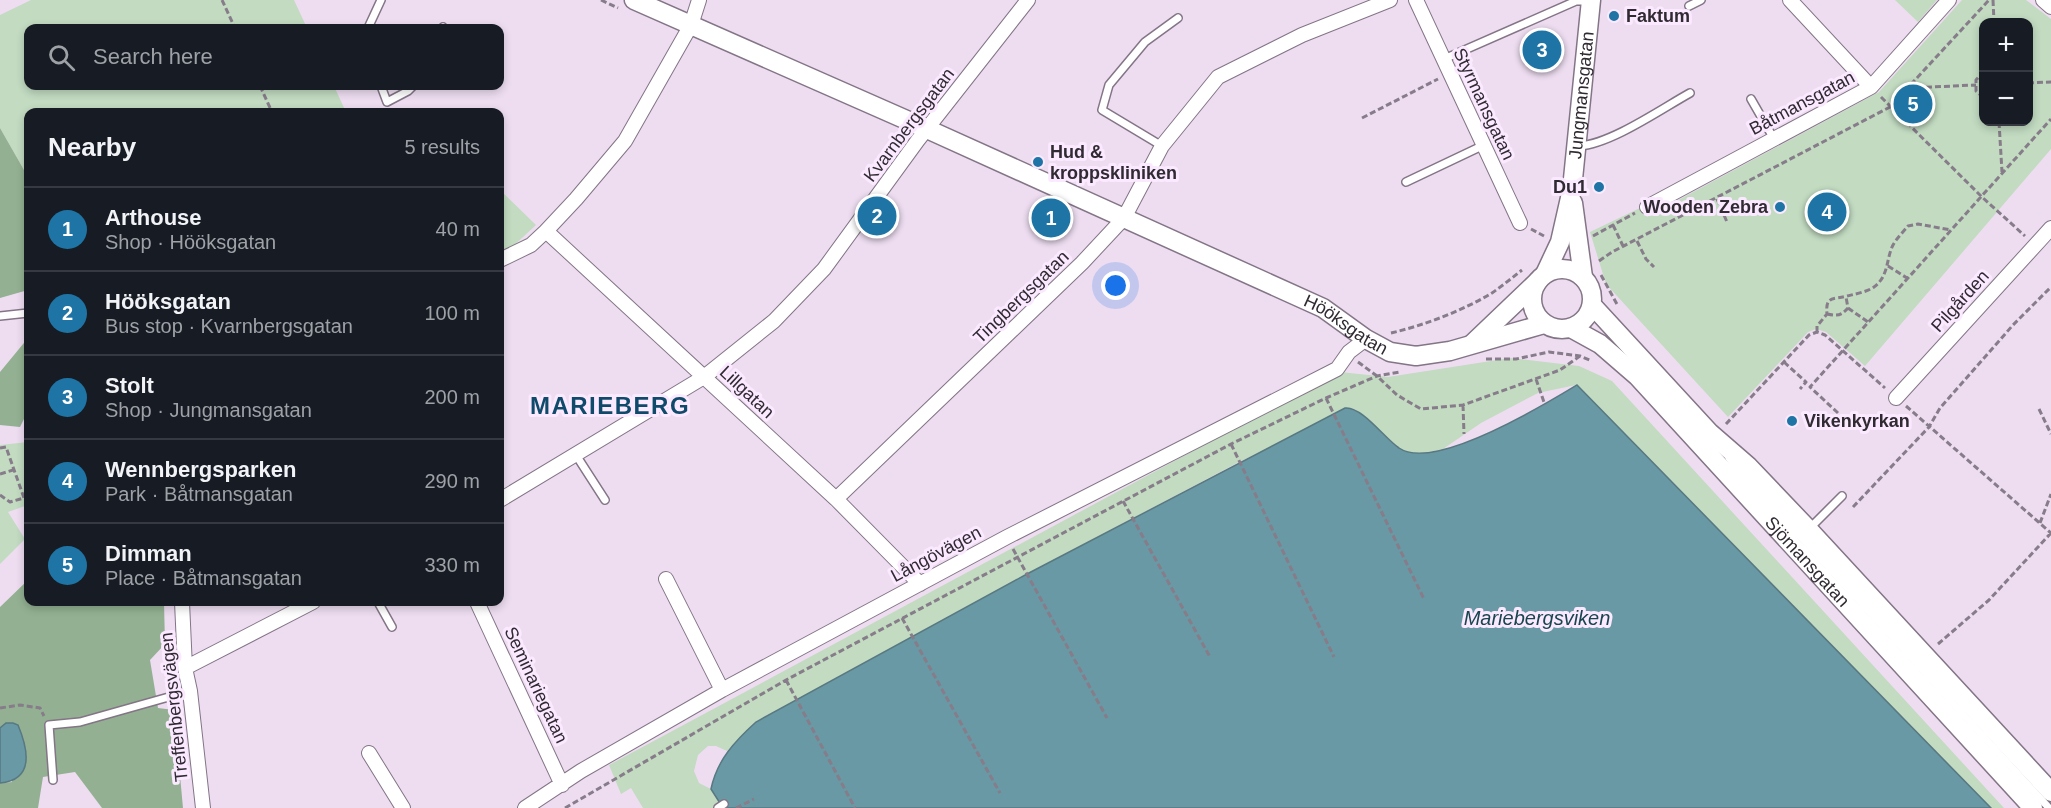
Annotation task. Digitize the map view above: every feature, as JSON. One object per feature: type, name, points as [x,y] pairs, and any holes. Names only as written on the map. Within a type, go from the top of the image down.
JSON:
[{"type":"street","name":"Hööksgatan","points":[[634,0],[927,129],[1323,308],[1366,339],[1390,352],[1416,356],[1450,351],[1544,324]]},
{"type":"street","points":[[504,259],[531,245],[546,231],[583,192],[625,141],[691,25],[699,0]]},
{"type":"street","name":"Kvarnbergsgatan","points":[[504,498],[704,377],[774,321],[824,269],[927,129],[1028,0]]},
{"type":"street","name":"Tingbergsgatan","points":[[836,499],[1083,263],[1124,218],[1162,146],[1218,77],[1302,35],[1390,0]]},
{"type":"street","name":"Styrmansgatan","points":[[1416,0],[1520,223]]},
{"type":"street","points":[[1790,0],[1871,87]]},
{"type":"street","name":"Båtmansgatan","points":[[1647,207],[1871,87],[1949,0]]},
{"type":"street","points":[[2043,0],[2051,7]]},
{"type":"street","name":"Jungmansgatan","points":[[1538,273],[1560,242],[1572,189],[1591,1]]},
{"type":"street","name":"Jungmansgatan","points":[[1572,189],[1589,270]]},
{"type":"street","name":"Pilgården","points":[[1896,398],[2051,228]]},
{"type":"street","name":"Lillgatan","points":[[546,231],[836,499],[920,584]]},
{"type":"street","points":[[1561,269],[1576,272],[1589,270],[1592,305],[1585,320],[1571,328],[1556,329],[1544,324],[1536,315],[1533,306],[1532,296],[1538,273],[1561,269]]},
{"type":"street","name":"Hööksgatan","points":[[1471,344],[1538,273]]},
{"type":"street","name":"Sjömansgatan","points":[[1592,305],[1718,429],[1748,466],[2051,792]]},
{"type":"street","name":"Sjömansgatan","points":[[1571,328],[1600,344],[1637,376],[2033,808]]},
{"type":"street","name":"Långövägen","points":[[525,808],[581,771],[722,690],[1007,537],[1337,369],[1349,352],[1366,339]]},
{"type":"street","points":[[666,579],[722,690]]},
{"type":"street","name":"Treffenbergsvägen","points":[[182,606],[185,668],[190,691],[203,808]]},
{"type":"street","points":[[185,668],[305,606]]},
{"type":"street","name":"Seminariegatan","points":[[479,606],[562,784]]},
{"type":"street","points":[[369,753],[403,808]]},
{"type":"lane","points":[[370,24],[381,0]]},
{"type":"lane","points":[[1689,6],[1701,0]]},
{"type":"lane","points":[[1444,59],[1576,1],[1591,1]]},
{"type":"lane","points":[[1162,146],[1102,110],[1109,85],[1144,42],[1178,18]]},
{"type":"lane","points":[[382,90],[387,102],[409,90]]},
{"type":"lane","points":[[1576,146],[1587,145],[1606,138],[1690,93]]},
{"type":"lane","points":[[1751,99],[1774,139]]},
{"type":"lane","points":[[1406,182],[1484,146]]},
{"type":"lane","points":[[0,316],[24,313]]},
{"type":"lane","name":"Sjömansgatan","points":[[1718,429],[1741,475],[2049,808]]},
{"type":"lane","points":[[576,455],[605,500]]},
{"type":"lane","points":[[1809,530],[1842,496]]},
{"type":"lane","points":[[380,606],[392,627]]},
{"type":"lane","points":[[53,780],[49,724],[80,722],[190,691]]},
{"type":"path","points":[[222,0],[233,24]]},
{"type":"path","points":[[1991,0],[1993,18]]},
{"type":"path","points":[[1589,270],[1623,246],[1890,107],[1991,0]]},
{"type":"path","points":[[1979,94],[1976,91],[1976,80],[1982,72]]},
{"type":"path","points":[[1362,118],[1450,73]]},
{"type":"path","points":[[2033,83],[2051,82]]},
{"type":"path","points":[[1906,88],[1976,85]]},
{"type":"path","points":[[1871,87],[2035,245]]},
{"type":"path","points":[[262,90],[270,108]]},
{"type":"path","points":[[1838,413],[1810,387],[2051,119]]},
{"type":"path","points":[[1999,126],[2002,172]]},
{"type":"path","points":[[1717,199],[1727,222]]},
{"type":"path","points":[[1586,240],[1647,207]]},
{"type":"path","points":[[1520,223],[1550,239]]},
{"type":"path","points":[[1817,332],[1817,326],[1827,314],[1826,306],[1829,301],[1875,286],[1888,266],[1893,246],[1908,226],[1918,224],[1951,230]]},
{"type":"path","points":[[1613,225],[1623,246]]},
{"type":"path","points":[[1637,240],[1646,259],[1654,267]]},
{"type":"path","points":[[1888,266],[1907,279]]},
{"type":"path","points":[[1366,339],[1410,328],[1538,273]]},
{"type":"path","points":[[1853,507],[1929,427],[1940,408],[2013,325],[2051,287]]},
{"type":"path","points":[[1846,297],[1848,308],[1868,322]]},
{"type":"path","points":[[1827,314],[1836,316],[1843,314],[1848,308]]},
{"type":"path","points":[[1718,429],[1809,335],[1817,332],[1825,335],[1843,350],[2051,533],[1989,600],[1937,645]]},
{"type":"path","points":[[1485,359],[1516,359],[1549,352],[1580,356],[1596,363]]},
{"type":"path","points":[[1377,376],[1397,395],[1421,409],[1463,405],[1560,370],[1580,356]]},
{"type":"path","points":[[1784,362],[1806,382],[1800,389]]},
{"type":"path","points":[[565,808],[786,680],[1231,444],[1377,376],[1406,371]]},
{"type":"path","points":[[1536,379],[1545,405]]},
{"type":"path","points":[[1326,398],[1425,599]]},
{"type":"path","points":[[1463,405],[1464,434]]},
{"type":"path","points":[[2039,409],[2051,435]]},
{"type":"path","points":[[1231,444],[1334,657]]},
{"type":"path","points":[[0,448],[6,447],[24,498],[10,502],[0,495]]},
{"type":"path","points":[[0,474],[13,470]]},
{"type":"path","points":[[2040,523],[2051,494]]},
{"type":"path","points":[[1123,501],[1210,657]]},
{"type":"path","points":[[1018,558],[1107,718]]},
{"type":"path","points":[[902,618],[1000,793]]},
{"type":"path","points":[[786,680],[855,808]]},
{"type":"path","points":[[0,708],[20,705],[40,708],[49,724]]},
{"type":"path","points":[[736,808],[754,799]]},
{"type":"green space","points":[[31,0],[294,0],[305,24],[24,24],[24,90],[336,90],[344,108],[24,108],[24,170],[0,128],[0,15]]},
{"type":"green space","points":[[1895,0],[1937,0],[1918,22]]},
{"type":"green space","points":[[1962,0],[2026,0],[2051,19],[2051,149],[1865,366],[1826,332],[1816,329],[1808,332],[1728,417],[1606,284],[1590,232],[1642,207],[1647,217],[1879,92]]},
{"type":"green space","points":[[0,128],[24,170],[24,291],[0,298]]},
{"type":"green space","points":[[504,194],[536,225],[504,252]]},
{"type":"green space","points":[[24,343],[24,419],[20,427],[0,425],[0,372]]},
{"type":"green space","points":[[1510,358],[1579,366],[1612,381],[2004,808],[1991,808],[1576,385],[1538,393],[1481,423],[1443,449],[1419,454],[1398,448],[1355,409],[1239,462],[1027,574],[756,722],[727,751],[716,746],[708,746],[698,755],[694,771],[699,783],[711,789],[723,808],[643,808],[631,788],[621,794],[609,765],[1340,372],[1388,377]]},
{"type":"green space","points":[[24,442],[24,506],[8,512],[24,540],[0,564],[0,445]]},
{"type":"green space","points":[[24,584],[24,606],[164,606],[165,644],[150,660],[158,708],[174,710],[183,808],[102,808],[75,772],[43,777],[38,808],[0,808],[0,783],[12,782],[6,723],[0,728],[0,607]]},
{"type":"water","name":"Mariebergsviken","points":[[1577,385],[1991,808],[723,808],[711,789],[722,760],[741,736],[756,722],[1027,574],[1345,408],[1359,412],[1366,417],[1399,448],[1415,453],[1437,451],[1489,433]]},
{"type":"water","points":[[6,723],[18,725],[26,753],[26,762],[19,776],[11,781],[0,783],[0,728]]},
{"type":"place","name":"Faktum","points":[[1614,16]]},
{"type":"place","name":"Stolt","points":[[1542,50]]},
{"type":"place","name":"Dimman","points":[[1913,104]]},
{"type":"place","name":"Hud & kroppskliniken","points":[[1038,162]]},
{"type":"place","name":"Du1","points":[[1599,187]]},
{"type":"place","name":"Wooden Zebra","points":[[1780,207]]},
{"type":"place","name":"Wennbergsparken","points":[[1827,212]]},
{"type":"place","name":"Hööksgatan","points":[[877,216]]},
{"type":"place","name":"Arthouse","points":[[1051,218]]},
{"type":"place","name":"Vikenkyrkan","points":[[1792,421]]},
{"type":"district","name":"MARIEBERG","points":[[610,406]]}]
